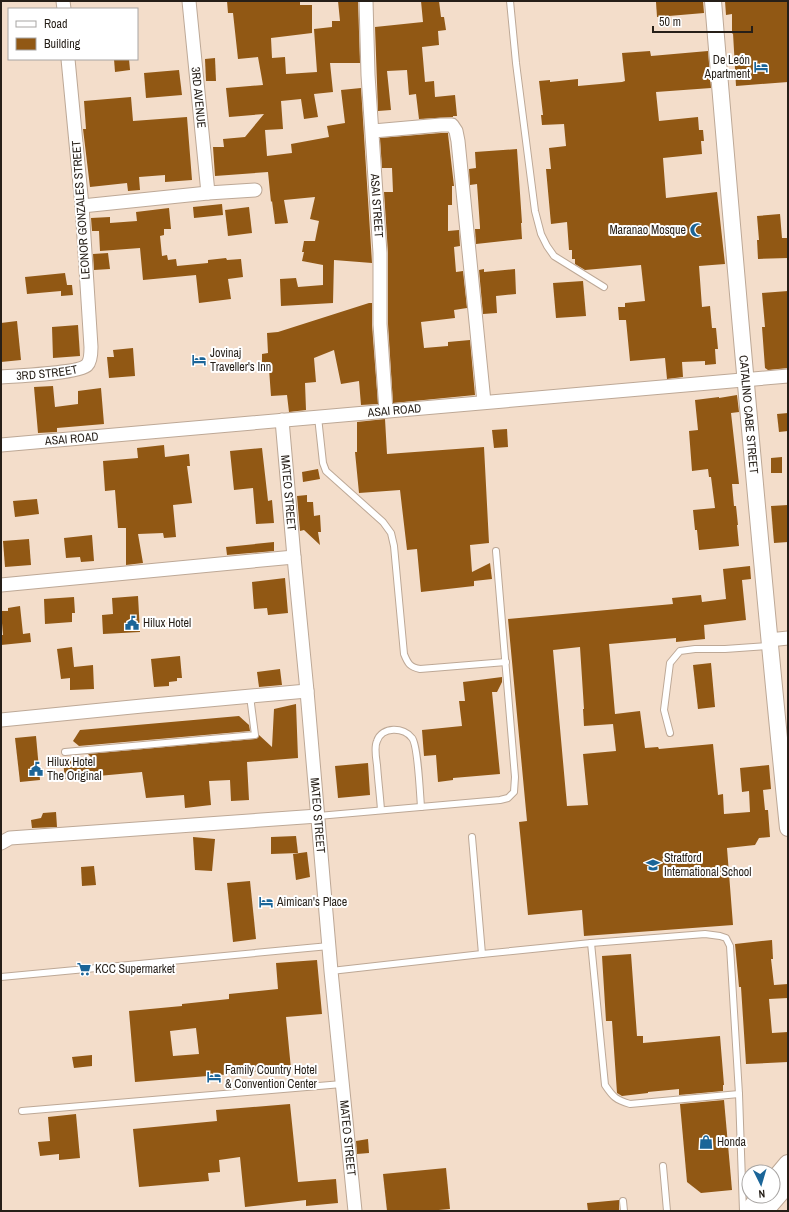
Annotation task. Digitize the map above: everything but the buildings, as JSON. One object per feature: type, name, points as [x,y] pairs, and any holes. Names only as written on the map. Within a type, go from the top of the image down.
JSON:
[{"type":"main road","points":[[781,1176],[788,1164]]},
{"type":"street","name":"3RD AVENUE","points":[[189,1],[208,193]]},
{"type":"street","name":"ASAI STREET","points":[[366,1],[368,74],[373,130],[380,253],[380,324],[386,411]]},
{"type":"street","name":"CATALINO CABE STREET","points":[[713,1],[745,379],[769,643],[788,828]]},
{"type":"street","name":"LEONOR GONZALES STREET","points":[[68,60],[82,206],[91,347],[89,361]]},
{"type":"street","points":[[373,130],[452,125],[456,131],[484,402]]},
{"type":"street","points":[[82,206],[208,193],[254,190]]},
{"type":"street","name":"3RD STREET","points":[[1,377],[75,370],[87,365],[89,361]]},
{"type":"street","name":"ASAI ROAD","points":[[1,444],[788,376]]},
{"type":"street","name":"MATEO STREET","points":[[282,420],[331,971],[355,1211]]},
{"type":"street","points":[[1,585],[294,557]]},
{"type":"street","points":[[769,643],[788,638]]},
{"type":"street","points":[[1,720],[250,696],[307,692]]},
{"type":"street","points":[[1,843],[10,838],[318,816]]},
{"type":"lane","points":[[510,1],[516,63],[535,211],[541,234],[554,256],[604,287]]},
{"type":"lane","points":[[318,417],[322,463],[326,471],[383,522],[391,533],[394,546],[404,654],[408,663],[413,668],[420,669],[506,662]]},
{"type":"lane","points":[[318,816],[500,800],[508,798],[514,792],[516,777],[496,551]]},
{"type":"lane","points":[[670,733],[664,710],[670,664],[680,651],[695,649],[725,649],[769,643]]},
{"type":"lane","points":[[65,752],[255,735],[250,696]]},
{"type":"lane","points":[[381,810],[376,741],[382,733],[392,729],[403,731],[412,738],[416,748],[421,807]]},
{"type":"lane","points":[[472,837],[482,954]]},
{"type":"lane","points":[[331,971],[591,943],[705,934],[726,938],[730,946],[739,1094],[743,1211]]},
{"type":"lane","points":[[591,943],[605,1085],[611,1095],[618,1100],[630,1104],[739,1094]]},
{"type":"lane","points":[[1,977],[329,946]]},
{"type":"lane","points":[[22,1111],[342,1084]]},
{"type":"lane","points":[[663,1166],[667,1211]]},
{"type":"lane","points":[[623,1201],[624,1211]]},
{"type":"place","name":"De León Apartment","points":[[761,67]]},
{"type":"place","name":"Maranao Mosque","points":[[697,230]]},
{"type":"place","name":"Jovinaj Traveller's Inn","points":[[199,360]]},
{"type":"place","name":"Hilux Hotel","points":[[132,623]]},
{"type":"place","name":"Hilux Hotel The Original","points":[[36,769]]},
{"type":"place","name":"Stratford International School","points":[[653,865]]},
{"type":"place","name":"Aimican's Place","points":[[266,902]]},
{"type":"place","name":"KCC Supermarket","points":[[84,969]]},
{"type":"place","name":"Family Country Hotel & Convention Center","points":[[214,1077]]},
{"type":"place","name":"Honda","points":[[706,1142]]}]
